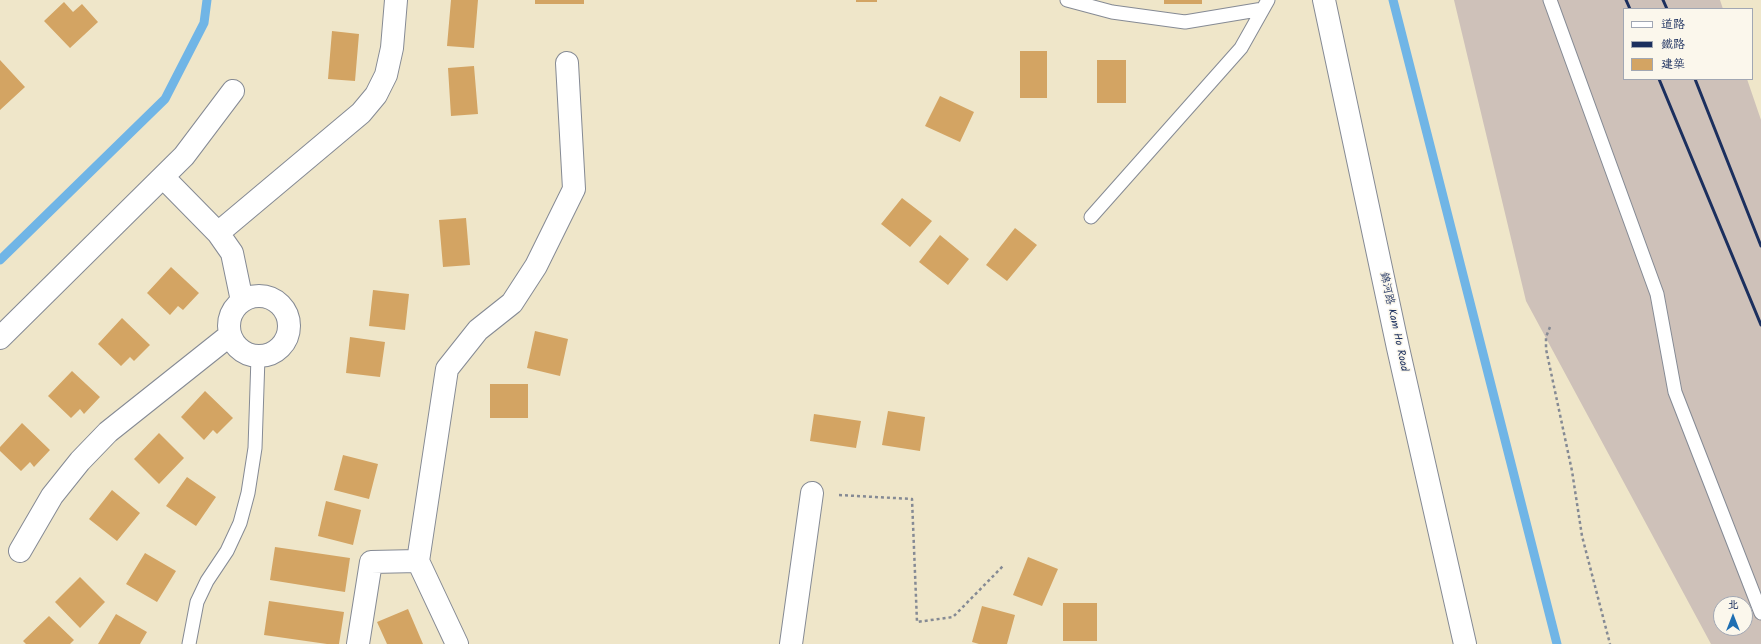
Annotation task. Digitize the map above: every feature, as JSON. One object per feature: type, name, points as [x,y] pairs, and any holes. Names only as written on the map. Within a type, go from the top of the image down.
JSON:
[{"type":"street","points":[[218,233],[361,113],[376,94],[386,75],[392,48],[396,0]]},
{"type":"street","name":"錦河路 Kam Ho Road","points":[[1324,0],[1398,348],[1465,644]]},
{"type":"street","points":[[457,644],[418,562],[447,369],[478,330],[512,303],[536,266],[574,189],[567,64]]},
{"type":"street","points":[[0,338],[184,156],[233,91]]},
{"type":"street","points":[[163,177],[218,233],[232,253],[242,301]]},
{"type":"street","points":[[260,296],[278,302],[289,318],[288,337],[276,351],[258,357],[240,350],[230,335],[230,316],[242,301],[260,296]]},
{"type":"street","points":[[20,551],[52,496],[80,461],[108,432],[230,335]]},
{"type":"street","points":[[791,644],[812,493]]},
{"type":"street","points":[[358,644],[371,562],[418,562]]},
{"type":"lane","points":[[1067,0],[1112,12],[1185,22],[1265,5]]},
{"type":"lane","points":[[1550,0],[1657,294],[1675,392],[1761,613]]},
{"type":"lane","points":[[1091,217],[1242,48],[1265,5]]},
{"type":"lane","points":[[189,644],[197,602],[207,581],[231,544],[240,523],[248,493],[255,448],[258,357]]},
{"type":"path","points":[[1550,327],[1546,337],[1546,349],[1572,471],[1582,536],[1610,644]]},
{"type":"path","points":[[812,493],[912,499],[917,622],[953,617],[1004,565]]},
{"type":"shaded area","points":[[1454,0],[1720,0],[1723,8],[1623,8],[1623,80],[1747,80],[1761,120],[1761,644],[1711,644],[1526,301]]},
{"type":"building","points":[[451,0],[478,0],[474,48],[447,46]]},
{"type":"building","points":[[535,0],[584,0],[584,4],[535,4]]},
{"type":"building","points":[[856,0],[877,0],[877,2],[856,2]]},
{"type":"building","points":[[1164,0],[1202,0],[1202,4],[1164,4]]},
{"type":"building","points":[[64,2],[73,12],[82,4],[98,22],[70,48],[44,21]]},
{"type":"building","points":[[332,31],[359,34],[355,81],[328,79]]},
{"type":"building","points":[[1020,51],[1047,51],[1047,98],[1020,98]]},
{"type":"building","points":[[0,60],[25,87],[0,110]]},
{"type":"building","points":[[1097,60],[1126,60],[1126,103],[1097,103]]},
{"type":"building","points":[[474,66],[478,114],[451,116],[448,68]]},
{"type":"building","points":[[940,96],[974,112],[960,142],[925,126]]},
{"type":"building","points":[[902,198],[932,221],[910,247],[881,224]]},
{"type":"building","points":[[466,218],[470,265],[443,267],[439,220]]},
{"type":"building","points":[[1015,228],[1037,245],[1007,281],[986,265]]},
{"type":"building","points":[[940,235],[969,259],[948,285],[919,262]]},
{"type":"building","points":[[171,267],[199,293],[183,310],[178,306],[170,315],[147,293]]},
{"type":"building","points":[[373,290],[409,294],[405,330],[369,326]]},
{"type":"building","points":[[122,318],[150,345],[134,361],[130,357],[121,366],[98,344]]},
{"type":"building","points":[[535,331],[568,339],[560,376],[527,368]]},
{"type":"building","points":[[350,337],[385,342],[380,377],[346,373]]},
{"type":"building","points":[[72,371],[100,397],[84,414],[80,409],[71,418],[48,396]]},
{"type":"building","points":[[490,384],[528,384],[528,418],[490,418]]},
{"type":"building","points":[[205,391],[233,418],[217,434],[213,430],[204,440],[181,417]]},
{"type":"building","points":[[888,411],[925,417],[920,451],[882,445]]},
{"type":"building","points":[[814,414],[861,421],[856,448],[810,441]]},
{"type":"building","points":[[22,423],[50,450],[34,467],[30,462],[21,471],[0,451],[0,447]]},
{"type":"building","points":[[159,433],[184,458],[159,484],[134,459]]},
{"type":"building","points":[[343,455],[378,464],[369,499],[334,490]]},
{"type":"building","points":[[187,477],[216,497],[196,526],[166,506]]},
{"type":"building","points":[[112,490],[140,513],[117,541],[89,519]]},
{"type":"building","points":[[326,501],[361,510],[353,545],[318,536]]},
{"type":"building","points":[[275,547],[350,558],[345,592],[270,580]]},
{"type":"building","points":[[145,553],[176,571],[157,602],[126,584]]},
{"type":"building","points":[[1028,557],[1058,569],[1042,606],[1013,595]]},
{"type":"building","points":[[80,577],[105,602],[80,628],[55,602]]},
{"type":"building","points":[[269,601],[344,612],[339,644],[327,644],[264,635]]},
{"type":"building","points":[[1063,603],[1097,603],[1097,641],[1063,641]]},
{"type":"building","points":[[982,606],[1015,615],[1007,644],[979,644],[972,642]]},
{"type":"building","points":[[408,609],[423,644],[387,644],[377,622]]},
{"type":"building","points":[[116,614],[147,632],[140,644],[98,644]]},
{"type":"building","points":[[49,616],[74,640],[70,644],[26,644],[23,641]]},
{"type":"waterway","points":[[0,260],[165,99],[204,23],[207,0]]},
{"type":"waterway","points":[[1393,0],[1557,644]]},
{"type":"railway","points":[[1626,0],[1630,8]]},
{"type":"railway","points":[[1663,0],[1667,8]]},
{"type":"railway","points":[[1659,80],[1761,325]]},
{"type":"railway","points":[[1695,80],[1761,246]]}]
